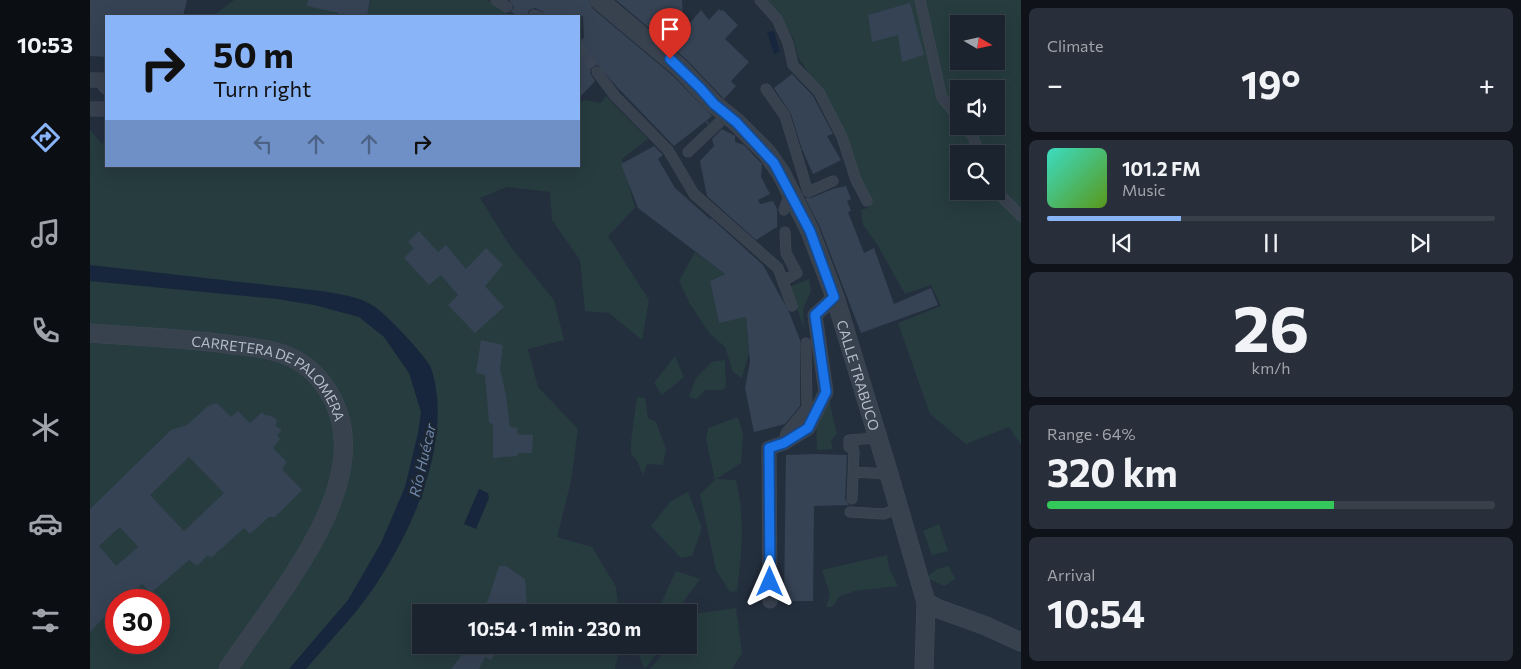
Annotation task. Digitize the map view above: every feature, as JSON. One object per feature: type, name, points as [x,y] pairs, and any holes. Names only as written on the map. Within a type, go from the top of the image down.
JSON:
[{"type":"street","points":[[496,0],[507,6]]},
{"type":"street","name":"CALLE TRABUCO","points":[[599,0],[680,68],[714,104],[767,153],[781,173],[814,240],[878,438],[923,594],[924,669]]},
{"type":"street","points":[[760,0],[777,19],[788,43],[793,65],[818,92],[842,137],[856,180],[867,201]]},
{"type":"street","points":[[920,0],[942,98],[950,107]]},
{"type":"street","points":[[597,72],[615,96],[668,150],[694,194],[778,268],[792,306]]},
{"type":"street","points":[[90,80],[102,80],[105,85]]},
{"type":"street","points":[[766,89],[785,116],[808,192],[833,181]]},
{"type":"street","points":[[90,109],[105,109]]},
{"type":"street","points":[[688,152],[727,115]]},
{"type":"street","points":[[784,210],[790,194]]},
{"type":"street","points":[[1005,200],[1021,216]]},
{"type":"street","points":[[783,281],[797,273],[786,253],[785,232]]},
{"type":"street","points":[[770,602],[769,448],[784,443],[808,428],[826,392],[815,315],[834,297]]},
{"type":"street","name":"CARRETERA DE PALOMERA","points":[[90,333],[214,342],[276,352],[298,361],[316,374],[328,390],[339,412],[343,426],[343,459],[336,490],[330,506],[289,582],[228,669]]},
{"type":"street","points":[[784,443],[786,433],[807,408],[806,343]]},
{"type":"street","points":[[852,499],[854,452],[853,447],[849,447],[849,440],[878,438]]},
{"type":"street","points":[[854,472],[889,474]]},
{"type":"street","points":[[850,512],[884,514],[898,508]]},
{"type":"street","points":[[923,594],[939,608],[1021,642]]},
{"type":"green space","points":[[234,0],[327,0],[333,12],[338,14],[338,15],[214,15]]},
{"type":"green space","points":[[371,0],[487,0],[507,11],[506,15],[367,15]]},
{"type":"green space","points":[[767,0],[1021,0],[1021,445],[1009,427],[966,444],[930,414],[898,323],[941,306],[931,285],[905,294],[877,244],[863,225],[861,210],[870,207],[838,118],[798,57],[794,40],[779,13]]},
{"type":"green space","points":[[606,96],[648,139],[622,159],[635,208],[608,236],[649,300],[642,340],[609,313],[585,311],[580,260],[552,220],[550,192],[507,187],[480,198],[510,246],[554,300],[564,340],[528,349],[538,387],[578,429],[571,481],[557,537],[592,547],[616,587],[618,604],[412,604],[412,654],[618,654],[615,669],[90,669],[90,130],[102,144],[105,140],[105,167],[580,167],[580,104],[584,100],[601,103]]},
{"type":"green space","points":[[695,252],[725,274],[710,281],[719,322],[746,317],[749,352],[742,378],[733,372],[725,347],[710,334],[690,304],[679,281]]},
{"type":"green space","points":[[809,279],[811,291],[803,309],[804,328],[789,287]]},
{"type":"green space","points":[[675,356],[684,377],[662,395],[654,383]]},
{"type":"green space","points":[[725,360],[726,387],[722,390],[705,390],[697,399],[689,397],[696,378],[712,362]]},
{"type":"green space","points":[[637,397],[645,398],[648,418],[656,422],[666,449],[663,465],[647,464],[643,475],[636,459],[631,454]]},
{"type":"green space","points":[[829,401],[837,434],[831,440],[833,449],[817,450],[816,420]]},
{"type":"green space","points":[[738,417],[743,434],[741,463],[716,479],[736,480],[741,507],[742,536],[739,577],[737,591],[730,592],[716,570],[700,494],[715,480],[706,439],[708,428]]},
{"type":"green space","points":[[688,492],[702,528],[692,556],[681,558],[651,526],[671,501]]},
{"type":"green space","points":[[939,524],[948,551],[932,555],[923,531]]},
{"type":"green space","points":[[887,555],[889,568],[898,586],[855,591],[840,596],[832,607],[826,607],[830,595],[822,570]]},
{"type":"green space","points":[[949,566],[955,579],[945,586],[926,578],[937,569]]},
{"type":"green space","points":[[676,571],[700,579],[683,604],[661,604]]},
{"type":"green space","points":[[736,608],[742,653],[732,669],[650,669],[662,654],[697,654],[697,613]]},
{"type":"green space","points":[[638,654],[656,654],[645,669]]},
{"type":"water","points":[[774,31],[780,52],[774,54],[767,32]]},
{"type":"water","name":"Río Huécar","points":[[90,265],[321,291],[356,298],[369,303],[388,318],[431,368],[437,394],[438,420],[428,476],[419,503],[408,529],[374,588],[356,612],[306,669],[289,669],[348,600],[381,543],[405,487],[421,412],[409,373],[384,337],[359,317],[314,305],[277,299],[90,281]]},
{"type":"water","points":[[479,489],[488,493],[489,498],[476,529],[464,524]]},
{"type":"building","points":[[90,0],[187,0],[183,15],[105,15],[105,57],[90,56]]},
{"type":"building","points":[[308,0],[370,0],[367,15],[338,15],[338,13],[307,6]]},
{"type":"building","points":[[509,0],[589,0],[592,8],[673,76],[712,116],[674,146],[599,66],[596,65],[591,69],[590,73],[595,81],[580,97],[580,40],[584,38],[583,16],[544,15],[542,11],[535,8],[529,10],[527,15],[518,15],[511,12],[514,7]]},
{"type":"building","points":[[616,0],[682,0],[684,30],[701,10],[709,20],[719,9],[723,10],[738,25],[725,39],[749,62],[731,81],[736,86],[724,99],[687,60]]},
{"type":"building","points":[[910,3],[924,55],[902,62],[898,35],[872,42],[868,15]]},
{"type":"building","points":[[792,74],[813,96],[833,134],[827,136],[841,160],[813,174],[802,149],[791,114],[774,88]]},
{"type":"building","points":[[722,129],[735,136],[735,142],[744,145],[762,164],[761,177],[770,194],[758,200],[760,204],[773,201],[777,209],[777,227],[756,240],[707,196],[700,161],[714,146],[712,139]]},
{"type":"building","points":[[654,146],[663,155],[658,159],[675,188],[763,265],[789,312],[800,340],[800,406],[785,424],[754,432],[745,388],[750,362],[746,317],[719,323],[710,281],[725,274],[638,208],[621,164]]},
{"type":"building","points":[[846,186],[851,199],[847,201],[851,211],[848,212],[864,253],[874,248],[894,304],[931,288],[938,305],[861,333],[820,227],[805,198],[811,198]]},
{"type":"building","points":[[419,231],[438,252],[446,245],[466,269],[486,248],[503,265],[485,286],[504,307],[475,333],[448,305],[458,295],[441,275],[429,285],[404,258],[414,248],[408,242]]},
{"type":"building","points":[[481,340],[503,345],[500,369],[510,427],[518,428],[517,434],[533,435],[532,453],[518,453],[517,456],[493,458],[493,425],[489,422],[485,375],[476,373]]},
{"type":"building","points":[[217,403],[231,417],[238,411],[250,423],[262,412],[265,415],[272,416],[277,420],[276,426],[282,430],[277,435],[280,439],[273,448],[287,462],[282,469],[302,490],[275,517],[269,517],[250,534],[244,528],[211,558],[208,555],[197,566],[189,560],[156,589],[147,589],[142,584],[137,589],[105,589],[105,616],[90,632],[90,509],[171,430],[187,425],[208,406]],"holes":[[[189,457],[224,493],[184,531],[150,495]],[[120,527],[138,547],[116,566],[99,546]]]},
{"type":"building","points":[[786,455],[847,455],[845,499],[849,505],[814,506],[813,601],[784,601]]},
{"type":"building","points":[[499,566],[506,566],[525,579],[527,604],[485,604]]},
{"type":"building","points":[[462,654],[495,654],[491,660],[485,657],[479,669],[451,669]]},
{"type":"tunnel","points":[[580,47],[597,72]]},
{"type":"route","points":[[670,59],[714,104],[736,122],[767,153],[781,173],[810,231],[834,297],[815,315],[826,392],[808,428],[784,443],[769,448],[770,582]]}]
